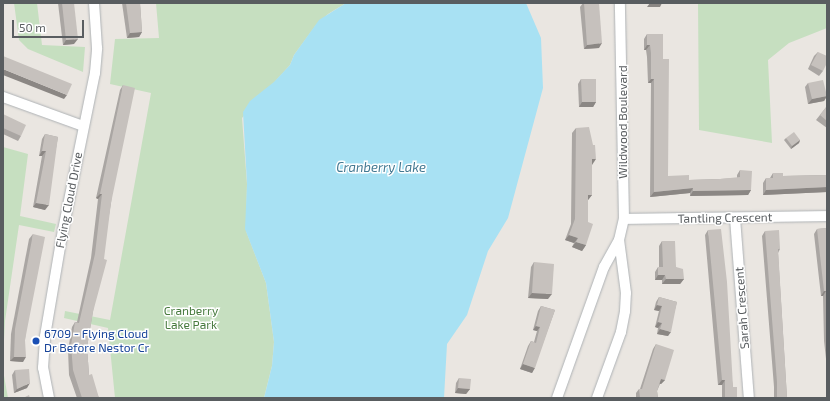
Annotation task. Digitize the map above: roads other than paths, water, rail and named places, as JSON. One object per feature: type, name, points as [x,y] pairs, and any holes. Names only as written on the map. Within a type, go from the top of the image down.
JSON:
[{"type":"street","name":"Flying Cloud Drive","points":[[49,398],[43,368],[45,336],[96,60],[94,3]]},
{"type":"street","name":"Wildwood Boulevard","points":[[557,398],[604,267],[619,240],[624,219],[620,3]]},
{"type":"street","points":[[3,97],[83,126]]},
{"type":"street","name":"Tantling Crescent","points":[[624,219],[827,216]]},
{"type":"street","name":"Sarah Crescent","points":[[735,218],[748,398]]},
{"type":"street","name":"Wildwood Boulevard","points":[[597,398],[621,332],[625,311],[626,293],[619,240]]},
{"type":"water","name":"Cranberry Lake","points":[[346,3],[526,3],[541,38],[543,88],[508,218],[488,251],[467,315],[447,344],[444,398],[264,398],[272,366],[274,342],[266,283],[245,229],[247,184],[243,112],[250,101],[274,82],[290,65],[294,55],[319,20]]},
{"type":"place","name":"6709 - Flying Cloud Dr Before Nestor Cr","points":[[36,341]]},
{"type":"park label","name":"Cranberry Lake Park","points":[[191,318]]}]
